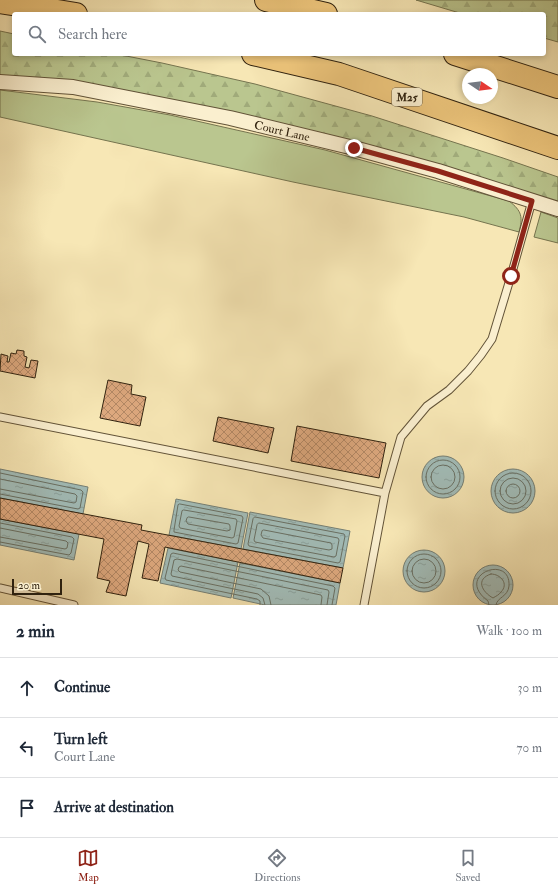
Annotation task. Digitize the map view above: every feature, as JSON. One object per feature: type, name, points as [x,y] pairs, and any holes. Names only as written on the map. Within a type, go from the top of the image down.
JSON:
[{"type":"highway","points":[[266,0],[317,12]]},
{"type":"highway","points":[[0,2],[63,12]]},
{"type":"highway","name":"M25","points":[[262,56],[339,74],[558,148]]},
{"type":"highway","points":[[461,56],[558,87]]},
{"type":"street","name":"Court Lane","points":[[0,82],[73,87],[230,118],[354,148],[438,171],[558,209]]},
{"type":"lane","points":[[364,605],[385,493],[400,437],[427,406],[449,390],[468,371],[481,356],[492,339],[532,201]]},
{"type":"lane","points":[[0,417],[385,493]]},
{"type":"lane","points":[[0,588],[74,605]]},
{"type":"green space","points":[[416,0],[558,0],[558,42],[546,39],[546,12],[456,12]]},
{"type":"green space","points":[[0,31],[12,34],[12,56],[126,56],[255,84],[372,116],[558,177],[558,204],[363,145],[0,76]]},
{"type":"green space","points":[[0,90],[97,102],[170,115],[325,150],[509,201],[519,211],[521,222],[519,232],[464,217],[293,182],[0,117]]},
{"type":"green space","points":[[541,212],[558,218],[558,243],[534,237]]},
{"type":"water","points":[[443,456],[458,462],[464,477],[458,492],[443,498],[428,492],[422,477],[428,462]]},
{"type":"water","points":[[0,469],[88,487],[83,514],[0,498]]},
{"type":"water","points":[[513,469],[525,473],[531,479],[535,491],[531,503],[525,509],[513,513],[501,509],[495,503],[491,491],[495,479],[501,473]]},
{"type":"water","points":[[176,499],[248,513],[241,549],[169,535]]},
{"type":"water","points":[[250,512],[350,531],[343,568],[243,549]]},
{"type":"water","points":[[0,519],[79,534],[74,560],[0,545]]},
{"type":"water","points":[[168,548],[238,562],[231,598],[160,583]]},
{"type":"water","points":[[424,550],[439,556],[445,571],[439,586],[424,592],[409,586],[403,571],[409,556]]},
{"type":"water","points":[[240,563],[340,583],[336,605],[265,605],[233,598]]},
{"type":"water","points":[[489,565],[497,565],[504,568],[510,574],[513,585],[510,596],[504,602],[497,605],[489,605],[482,602],[476,596],[473,589],[473,581],[476,574],[482,568]]},
{"type":"building","points":[[17,350],[24,351],[24,356],[27,357],[25,367],[29,368],[31,360],[38,361],[35,378],[0,371],[1,354],[8,356],[7,362],[9,362],[11,353],[16,354]]},
{"type":"building","points":[[108,380],[132,385],[131,394],[146,397],[140,426],[100,418]]},
{"type":"building","points":[[218,417],[274,428],[268,453],[213,441]]},
{"type":"building","points":[[297,426],[386,443],[379,478],[291,461]]},
{"type":"building","points":[[0,498],[142,525],[141,530],[343,568],[340,583],[165,547],[158,581],[142,578],[149,544],[138,541],[126,596],[106,592],[110,581],[97,578],[104,539],[0,519]]},
{"type":"route","points":[[354,148],[438,171],[532,201],[511,276]]}]
